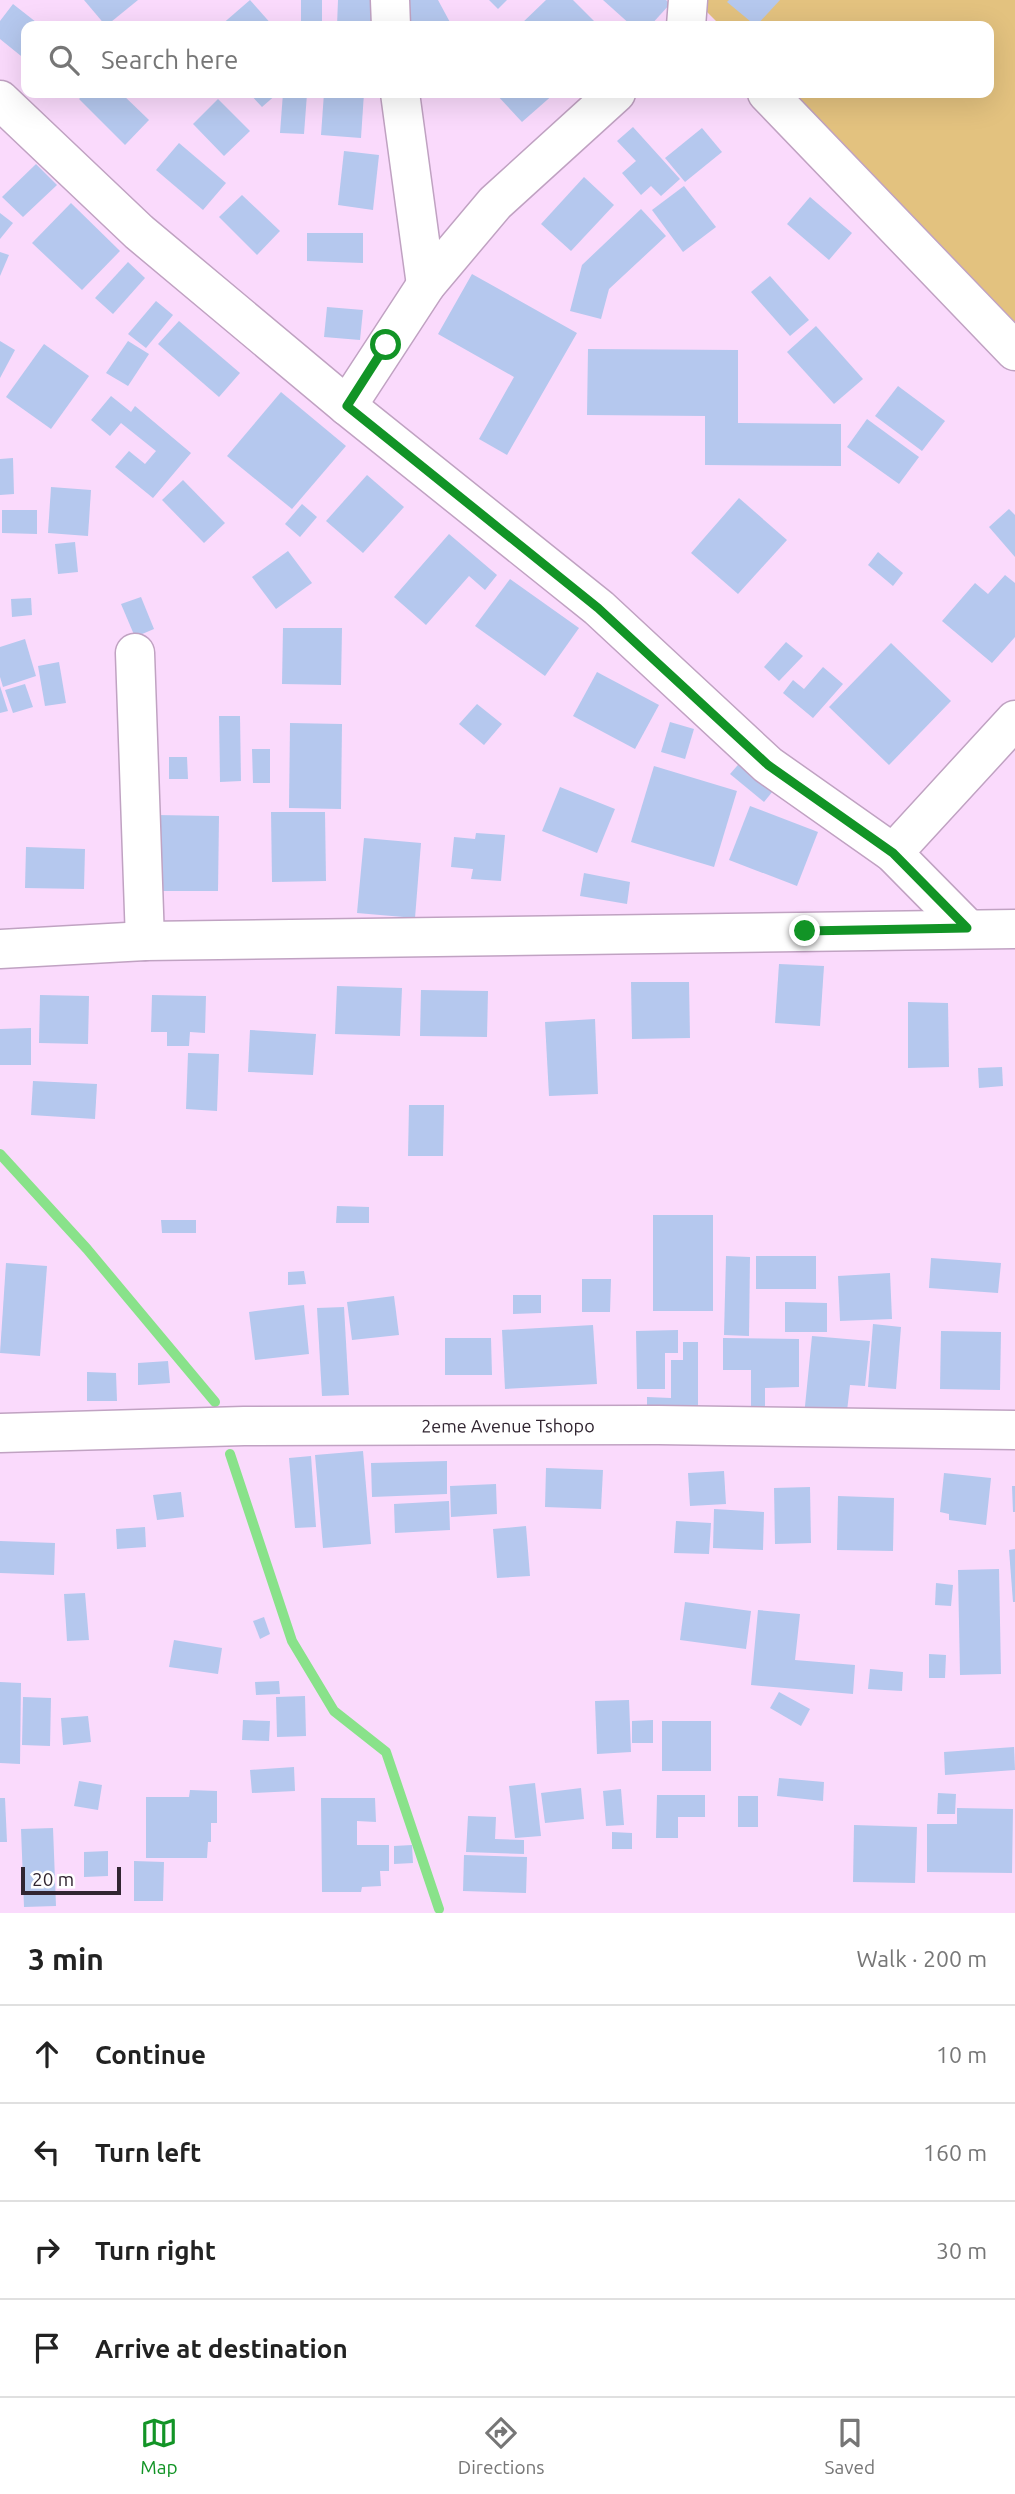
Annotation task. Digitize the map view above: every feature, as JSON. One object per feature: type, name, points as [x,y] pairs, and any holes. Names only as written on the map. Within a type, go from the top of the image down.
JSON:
[{"type":"street","points":[[390,0],[391,21]]},
{"type":"street","points":[[686,21],[688,0]]},
{"type":"street","points":[[401,98],[426,285]]},
{"type":"street","points":[[347,406],[426,285],[495,203],[610,98]]},
{"type":"street","points":[[773,98],[1015,351]]},
{"type":"street","points":[[0,100],[139,232],[347,406],[598,608],[768,765],[893,853],[967,928]]},
{"type":"street","points":[[135,653],[145,941]]},
{"type":"street","points":[[893,853],[1015,720]]},
{"type":"street","points":[[0,949],[145,941],[1015,929]]},
{"type":"street","name":"2eme Avenue Tshopo","points":[[0,1433],[299,1426],[658,1425],[1015,1430]]},
{"type":"shaded area","points":[[695,0],[1015,0],[1015,322],[792,98],[994,98],[994,21],[716,21]]},
{"type":"building","points":[[84,0],[138,0],[112,21],[102,21]]},
{"type":"building","points":[[250,0],[269,21],[226,21]]},
{"type":"building","points":[[301,0],[322,0],[322,21],[301,21]]},
{"type":"building","points":[[338,0],[379,0],[378,21],[337,21]]},
{"type":"building","points":[[409,0],[438,0],[449,21],[398,21],[392,9]]},
{"type":"building","points":[[489,0],[507,0],[498,9]]},
{"type":"building","points":[[546,0],[573,0],[594,21],[524,21]]},
{"type":"building","points":[[603,0],[666,0],[670,4],[655,21],[626,21]]},
{"type":"building","points":[[780,0],[761,21],[750,21],[727,2]]},
{"type":"building","points":[[13,4],[35,21],[21,21],[21,56],[0,39],[0,21]]},
{"type":"building","points":[[126,98],[149,120],[125,145],[79,99]]},
{"type":"building","points":[[254,98],[272,98],[262,107]]},
{"type":"building","points":[[283,98],[307,98],[304,134],[280,133]]},
{"type":"building","points":[[324,98],[364,98],[361,138],[321,135]]},
{"type":"building","points":[[500,98],[549,98],[522,122]]},
{"type":"building","points":[[218,99],[250,131],[224,156],[193,124]]},
{"type":"building","points":[[633,127],[680,179],[661,196],[651,186],[641,195],[622,173],[636,161],[617,141]]},
{"type":"building","points":[[702,128],[722,152],[685,182],[665,158]]},
{"type":"building","points":[[179,143],[226,183],[203,210],[156,170]]},
{"type":"building","points":[[344,151],[379,155],[373,210],[338,205]]},
{"type":"building","points":[[36,164],[57,185],[23,217],[2,197]]},
{"type":"building","points":[[584,177],[614,205],[571,251],[541,224]]},
{"type":"building","points":[[684,186],[716,227],[683,252],[652,210]]},
{"type":"building","points":[[242,195],[280,231],[257,255],[219,217]]},
{"type":"building","points":[[810,197],[852,233],[829,260],[787,224]]},
{"type":"building","points":[[71,203],[120,251],[82,290],[32,243]]},
{"type":"building","points":[[641,209],[666,236],[609,289],[601,319],[570,311],[582,265]]},
{"type":"building","points":[[0,213],[13,223],[0,239]]},
{"type":"building","points":[[307,233],[363,233],[363,263],[307,261]]},
{"type":"building","points":[[0,252],[9,255],[0,276]]},
{"type":"building","points":[[128,262],[145,278],[113,314],[95,298]]},
{"type":"building","points":[[472,274],[577,333],[507,455],[479,439],[514,377],[438,334]]},
{"type":"building","points":[[770,276],[809,320],[790,336],[751,292]]},
{"type":"building","points":[[156,301],[173,315],[146,348],[128,334]]},
{"type":"building","points":[[327,307],[363,310],[360,340],[324,337]]},
{"type":"building","points":[[179,321],[240,373],[219,397],[158,344]]},
{"type":"building","points":[[816,326],[863,379],[834,404],[787,352]]},
{"type":"building","points":[[0,341],[15,350],[0,378]]},
{"type":"building","points":[[128,341],[149,354],[128,386],[106,373]]},
{"type":"building","points":[[44,344],[89,376],[51,429],[6,397]]},
{"type":"building","points":[[588,349],[738,350],[738,423],[841,424],[841,466],[705,465],[705,416],[587,415]]},
{"type":"building","points":[[898,386],[945,421],[922,451],[875,416]]},
{"type":"building","points":[[281,392],[346,446],[292,509],[227,456]]},
{"type":"building","points":[[111,396],[131,412],[135,406],[191,453],[153,498],[115,467],[129,451],[145,464],[156,451],[121,423],[110,436],[91,420]]},
{"type":"building","points":[[867,419],[919,457],[899,484],[847,447]]},
{"type":"building","points":[[13,458],[14,494],[0,495],[0,459]]},
{"type":"building","points":[[367,475],[404,507],[363,553],[326,521]]},
{"type":"building","points":[[183,480],[225,523],[204,543],[162,500]]},
{"type":"building","points":[[51,487],[91,490],[88,536],[48,533]]},
{"type":"building","points":[[739,498],[787,540],[738,594],[691,553]]},
{"type":"building","points":[[302,504],[317,517],[300,537],[285,524]]},
{"type":"building","points":[[1009,509],[1015,515],[1015,557],[989,527]]},
{"type":"building","points":[[2,510],[37,510],[37,534],[2,533]]},
{"type":"building","points":[[449,534],[497,575],[485,590],[469,576],[426,625],[394,597]]},
{"type":"building","points":[[75,542],[78,572],[58,574],[55,544]]},
{"type":"building","points":[[288,551],[312,583],[276,609],[252,577]]},
{"type":"building","points":[[878,552],[903,573],[893,586],[868,565]]},
{"type":"building","points":[[1005,575],[1015,583],[1015,637],[992,663],[942,621],[975,583],[988,594]]},
{"type":"building","points":[[510,579],[579,628],[545,676],[475,626]]},
{"type":"building","points":[[141,597],[154,629],[135,637],[121,604]]},
{"type":"building","points":[[31,598],[32,615],[12,617],[11,599]]},
{"type":"building","points":[[283,628],[342,628],[341,685],[282,684]]},
{"type":"building","points":[[25,639],[36,676],[3,687],[0,677],[0,647]]},
{"type":"building","points":[[786,642],[803,656],[779,681],[764,667]]},
{"type":"building","points":[[891,643],[951,701],[889,765],[829,707]]},
{"type":"building","points":[[59,662],[66,703],[45,706],[38,666]]},
{"type":"building","points":[[823,667],[843,684],[813,718],[783,693],[793,680],[804,689]]},
{"type":"building","points":[[597,672],[659,705],[635,749],[573,716]]},
{"type":"building","points":[[25,684],[33,707],[13,713],[5,690]]},
{"type":"building","points":[[0,686],[8,711],[0,713]]},
{"type":"building","points":[[477,704],[502,724],[484,745],[459,724]]},
{"type":"building","points":[[219,716],[240,716],[241,781],[220,782]]},
{"type":"building","points":[[670,722],[694,729],[685,759],[661,752]]},
{"type":"building","points":[[290,723],[342,724],[341,809],[289,808]]},
{"type":"building","points":[[252,749],[270,749],[270,783],[253,783]]},
{"type":"building","points":[[169,757],[187,757],[188,779],[169,779]]},
{"type":"building","points":[[744,758],[777,786],[764,802],[730,774]]},
{"type":"building","points":[[654,766],[737,791],[714,867],[631,842]]},
{"type":"building","points":[[560,787],[615,809],[597,853],[542,831]]},
{"type":"building","points":[[750,806],[818,832],[797,886],[729,860]]},
{"type":"building","points":[[271,812],[325,812],[326,881],[272,882]]},
{"type":"building","points":[[156,815],[219,816],[218,891],[155,891]]},
{"type":"building","points":[[476,833],[505,835],[501,881],[471,879],[473,869],[451,867],[454,837],[475,839]]},
{"type":"building","points":[[364,838],[421,843],[415,918],[357,913]]},
{"type":"building","points":[[26,847],[85,849],[84,889],[25,888]]},
{"type":"building","points":[[584,873],[630,882],[627,904],[580,896]]},
{"type":"building","points":[[779,964],[824,966],[820,1026],[775,1023]]},
{"type":"building","points":[[631,982],[689,982],[690,1038],[632,1039]]},
{"type":"building","points":[[337,986],[402,988],[400,1036],[335,1034]]},
{"type":"building","points":[[421,990],[488,991],[487,1037],[420,1036]]},
{"type":"building","points":[[40,995],[89,996],[88,1044],[39,1043]]},
{"type":"building","points":[[152,995],[206,996],[205,1033],[190,1032],[189,1046],[167,1046],[167,1032],[151,1032]]},
{"type":"building","points":[[908,1002],[948,1003],[949,1067],[908,1068]]},
{"type":"building","points":[[595,1019],[598,1094],[549,1096],[545,1022]]},
{"type":"building","points":[[31,1028],[31,1065],[0,1065],[0,1029]]},
{"type":"building","points":[[250,1030],[316,1034],[313,1075],[248,1072]]},
{"type":"building","points":[[188,1053],[219,1054],[217,1111],[186,1109]]},
{"type":"building","points":[[1002,1067],[1003,1086],[979,1088],[978,1068]]},
{"type":"building","points":[[33,1081],[97,1084],[95,1119],[31,1115]]},
{"type":"building","points":[[409,1105],[444,1105],[443,1156],[408,1156]]},
{"type":"building","points":[[337,1206],[369,1207],[369,1223],[336,1223]]},
{"type":"building","points":[[653,1215],[713,1215],[713,1311],[653,1311]]},
{"type":"building","points":[[161,1220],[196,1220],[196,1233],[162,1233]]},
{"type":"building","points":[[726,1256],[750,1257],[749,1336],[724,1335]]},
{"type":"building","points":[[756,1256],[816,1256],[816,1289],[756,1289]]},
{"type":"building","points":[[931,1258],[1001,1263],[998,1293],[929,1288]]},
{"type":"building","points":[[6,1263],[47,1266],[40,1356],[0,1353]]},
{"type":"building","points":[[304,1271],[306,1284],[288,1285],[288,1272]]},
{"type":"building","points":[[890,1273],[892,1319],[840,1321],[838,1276]]},
{"type":"building","points":[[582,1279],[611,1279],[610,1312],[582,1312]]},
{"type":"building","points":[[513,1295],[541,1295],[541,1313],[513,1314]]},
{"type":"building","points":[[394,1296],[399,1335],[352,1340],[347,1302]]},
{"type":"building","points":[[785,1302],[827,1303],[827,1332],[785,1332]]},
{"type":"building","points":[[304,1305],[309,1354],[255,1360],[249,1312]]},
{"type":"building","points":[[344,1307],[349,1395],[322,1396],[317,1308]]},
{"type":"building","points":[[873,1324],[901,1327],[896,1389],[868,1387]]},
{"type":"building","points":[[593,1325],[597,1384],[505,1389],[502,1330]]},
{"type":"building","points":[[678,1330],[678,1353],[665,1353],[665,1389],[637,1389],[636,1331]]},
{"type":"building","points":[[941,1331],[1001,1332],[1000,1390],[940,1389]]},
{"type":"building","points":[[812,1336],[870,1341],[865,1386],[850,1385],[846,1420],[804,1416]]},
{"type":"building","points":[[445,1338],[491,1338],[492,1375],[445,1375]]},
{"type":"building","points":[[723,1338],[799,1339],[799,1387],[765,1388],[765,1410],[751,1410],[751,1370],[723,1370]]},
{"type":"building","points":[[683,1342],[698,1342],[698,1408],[647,1408],[647,1397],[671,1398],[671,1360],[683,1360]]},
{"type":"building","points":[[168,1361],[170,1383],[138,1385],[138,1363]]},
{"type":"building","points":[[87,1372],[116,1373],[117,1401],[87,1401]]},
{"type":"building","points":[[363,1451],[371,1544],[323,1548],[315,1455]]},
{"type":"building","points":[[311,1456],[316,1527],[295,1528],[289,1458]]},
{"type":"building","points":[[447,1461],[447,1494],[372,1497],[371,1463]]},
{"type":"building","points":[[546,1468],[603,1470],[601,1509],[545,1507]]},
{"type":"building","points":[[724,1471],[726,1504],[690,1506],[688,1473]]},
{"type":"building","points":[[944,1473],[991,1478],[986,1525],[949,1520],[949,1514],[940,1512]]},
{"type":"building","points":[[496,1484],[497,1514],[451,1517],[450,1486]]},
{"type":"building","points":[[1012,1486],[1015,1486],[1015,1512],[1013,1512]]},
{"type":"building","points":[[810,1487],[811,1543],[775,1544],[774,1488]]},
{"type":"building","points":[[181,1492],[184,1517],[157,1520],[153,1495]]},
{"type":"building","points":[[838,1496],[894,1498],[893,1551],[837,1550]]},
{"type":"building","points":[[449,1501],[450,1530],[395,1533],[394,1504]]},
{"type":"building","points":[[714,1509],[764,1512],[763,1550],[713,1548]]},
{"type":"building","points":[[676,1521],[711,1523],[709,1554],[674,1553]]},
{"type":"building","points":[[526,1526],[530,1576],[497,1578],[493,1529]]},
{"type":"building","points":[[145,1527],[146,1547],[117,1549],[116,1529]]},
{"type":"building","points":[[0,1541],[55,1543],[54,1575],[0,1573]]},
{"type":"building","points":[[1015,1549],[1015,1602],[1013,1602],[1009,1550]]},
{"type":"building","points":[[999,1569],[1001,1674],[960,1675],[958,1570]]},
{"type":"building","points":[[936,1583],[953,1585],[951,1606],[935,1605]]},
{"type":"building","points":[[85,1593],[89,1640],[67,1641],[64,1594]]},
{"type":"building","points":[[685,1602],[751,1611],[746,1649],[680,1640]]},
{"type":"building","points":[[758,1610],[800,1614],[795,1660],[855,1665],[853,1694],[751,1685]]},
{"type":"building","points":[[264,1617],[270,1634],[260,1639],[253,1621]]},
{"type":"building","points":[[174,1640],[222,1648],[218,1674],[169,1667]]},
{"type":"building","points":[[929,1654],[946,1655],[945,1678],[929,1678]]},
{"type":"building","points":[[870,1669],[903,1672],[902,1691],[868,1689]]},
{"type":"building","points":[[279,1681],[280,1694],[256,1695],[255,1682]]},
{"type":"building","points":[[0,1682],[21,1683],[20,1764],[0,1763]]},
{"type":"building","points":[[779,1692],[810,1709],[801,1726],[770,1708]]},
{"type":"building","points":[[305,1696],[306,1736],[277,1737],[276,1697]]},
{"type":"building","points":[[23,1697],[51,1698],[50,1746],[22,1745]]},
{"type":"building","points":[[629,1700],[631,1752],[597,1754],[595,1701]]},
{"type":"building","points":[[88,1716],[91,1742],[63,1745],[61,1718]]},
{"type":"building","points":[[243,1720],[270,1721],[269,1741],[242,1740]]},
{"type":"building","points":[[653,1720],[653,1743],[632,1743],[632,1721]]},
{"type":"building","points":[[662,1721],[711,1721],[711,1771],[662,1771]]},
{"type":"building","points":[[1014,1747],[1015,1770],[945,1775],[944,1752]]},
{"type":"building","points":[[294,1767],[295,1791],[252,1793],[250,1770]]},
{"type":"building","points":[[779,1778],[824,1782],[823,1801],[777,1796]]},
{"type":"building","points":[[79,1781],[102,1785],[98,1810],[74,1806]]},
{"type":"building","points":[[535,1783],[541,1836],[515,1838],[509,1786]]},
{"type":"building","points":[[581,1788],[584,1819],[545,1823],[541,1793]]},
{"type":"building","points":[[621,1789],[624,1825],[606,1826],[603,1791]]},
{"type":"building","points":[[190,1790],[217,1791],[217,1823],[211,1823],[211,1842],[208,1842],[207,1858],[146,1858],[146,1797],[189,1797]]},
{"type":"building","points":[[938,1793],[956,1794],[955,1814],[937,1814]]},
{"type":"building","points":[[657,1795],[705,1795],[705,1817],[678,1817],[678,1838],[656,1838]]},
{"type":"building","points":[[738,1796],[758,1796],[758,1827],[738,1827]]},
{"type":"building","points":[[0,1798],[5,1798],[7,1842],[0,1842]]},
{"type":"building","points":[[321,1798],[375,1798],[376,1822],[357,1821],[357,1845],[389,1845],[389,1871],[380,1871],[381,1886],[362,1887],[361,1892],[322,1892]]},
{"type":"building","points":[[957,1808],[1013,1809],[1012,1873],[927,1872],[927,1824],[957,1824]]},
{"type":"building","points":[[468,1816],[496,1817],[495,1839],[524,1840],[524,1854],[466,1852]]},
{"type":"building","points":[[854,1825],[917,1827],[915,1883],[853,1882]]},
{"type":"building","points":[[53,1828],[56,1906],[24,1907],[21,1829]]},
{"type":"building","points":[[612,1832],[632,1833],[632,1849],[612,1849]]},
{"type":"building","points":[[412,1845],[413,1863],[394,1864],[394,1846]]},
{"type":"building","points":[[108,1851],[108,1876],[84,1877],[84,1852]]},
{"type":"building","points":[[464,1855],[527,1857],[526,1893],[463,1891]]},
{"type":"building","points":[[134,1861],[164,1862],[163,1901],[134,1901]]},
{"type":"waterway","points":[[0,1154],[87,1249],[215,1402]]},
{"type":"waterway","points":[[230,1454],[292,1641],[334,1711],[386,1752],[439,1909]]},
{"type":"route","points":[[386,345],[347,406],[598,608],[768,765],[893,853],[967,928],[805,931]]}]
